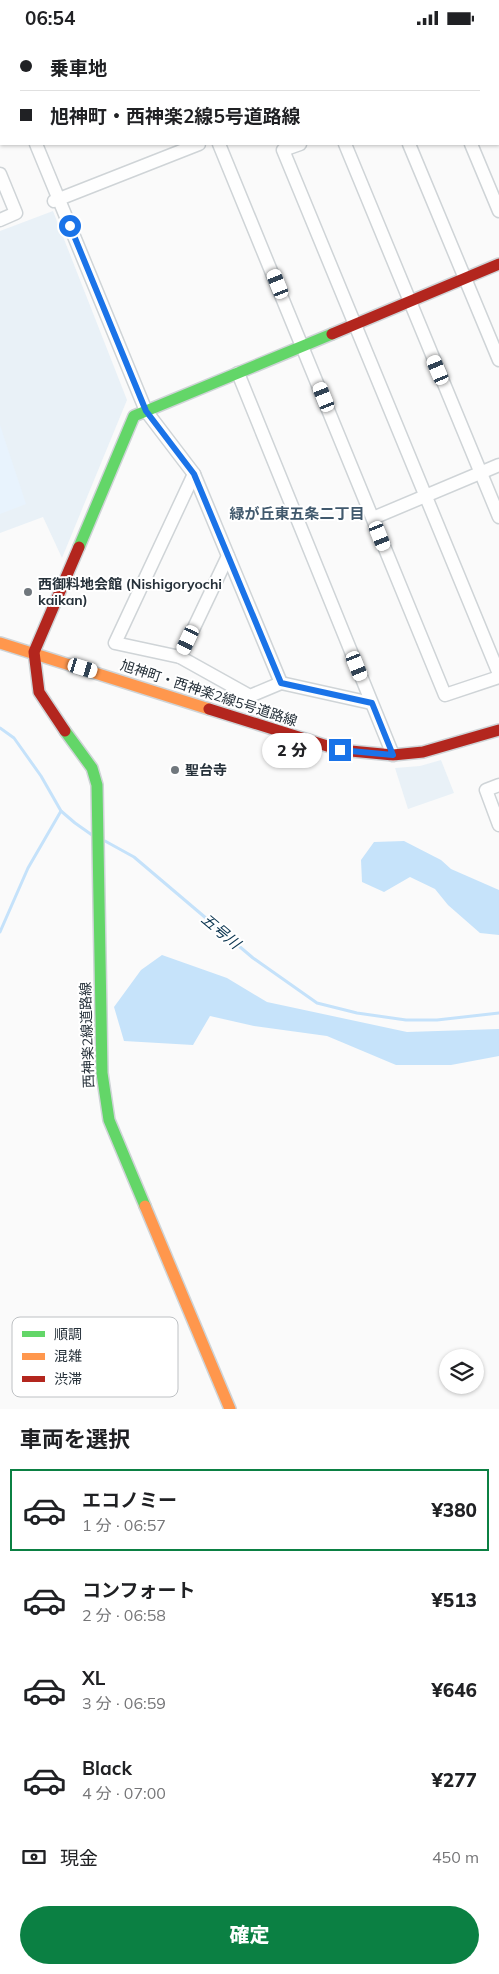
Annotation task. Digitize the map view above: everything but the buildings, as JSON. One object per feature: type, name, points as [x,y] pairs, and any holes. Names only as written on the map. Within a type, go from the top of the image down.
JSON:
[{"type":"street","points":[[36,145],[56,200],[146,411],[194,474],[281,683]]},
{"type":"street","points":[[56,200],[196,145]]},
{"type":"street","points":[[219,145],[445,695],[499,675],[282,147]]},
{"type":"street","points":[[345,145],[499,517]]},
{"type":"street","points":[[409,145],[499,360]]},
{"type":"street","points":[[471,145],[499,211]]},
{"type":"street","points":[[0,174],[16,213],[0,220]]},
{"type":"street","points":[[34,652],[134,416],[499,264]]},
{"type":"street","points":[[238,373],[393,755]]},
{"type":"street","points":[[373,518],[499,465]]},
{"type":"street","points":[[194,474],[115,643],[180,657],[250,697],[281,683],[372,703]]},
{"type":"street","points":[[180,657],[228,556]]},
{"type":"street","name":"旭神町・西神楽2線5号道路線","points":[[0,643],[34,652],[340,750],[393,755],[423,753],[499,730]]},
{"type":"street","name":"西神楽2線道路線","points":[[34,652],[39,692],[52,714],[92,768],[97,785],[102,1073],[109,1120],[230,1409]]},
{"type":"street","points":[[499,785],[486,789],[499,825]]},
{"type":"shaded area","points":[[53,211],[127,400],[62,558],[43,517],[0,533],[0,231]]},
{"type":"shaded area","points":[[0,425],[26,504],[0,514]]},
{"type":"shaded area","points":[[441,760],[454,793],[408,809],[395,768],[420,766]]},
{"type":"shaded area","points":[[404,841],[441,860],[451,869],[499,890],[499,935],[480,933],[448,905],[435,889],[410,877],[384,892],[362,882],[361,860],[374,842]]},
{"type":"shaded area","points":[[162,955],[227,978],[267,1002],[407,1032],[499,1029],[499,1056],[451,1065],[396,1065],[327,1036],[254,1026],[210,1016],[193,1045],[124,1041],[114,1007],[141,970]]},
{"type":"waterway","name":"五号川","points":[[0,728],[14,738],[41,776],[61,811],[92,835]]},
{"type":"waterway","points":[[0,932],[28,868],[61,811]]},
{"type":"waterway","name":"五号川","points":[[105,841],[134,857],[253,958],[317,1003],[357,1013],[406,1020],[437,1020],[499,1013]]},
{"type":"traffic: fast","points":[[79,547],[134,416],[332,334]]},
{"type":"traffic: fast","points":[[65,731],[92,768],[97,785],[102,1073],[109,1120],[145,1206]]},
{"type":"traffic: slow","points":[[0,643],[209,709]]},
{"type":"traffic: slow","points":[[145,1206],[230,1409]]},
{"type":"traffic: jam","points":[[332,334],[499,264]]},
{"type":"traffic: jam","points":[[65,731],[39,692],[34,652],[79,547]]},
{"type":"traffic: jam","points":[[209,709],[340,750],[393,755],[423,752],[499,730]]},
{"type":"place","name":"西御料地会館 (Nishigoryochi kaikan)","points":[[28,592]]},
{"type":"place","name":"聖台寺","points":[[175,770]]},
{"type":"district","name":"緑が丘東五条二丁目","points":[[297,513]]},
{"type":"route","points":[[70,226],[146,411],[194,474],[281,683],[372,703],[393,755],[340,750]]}]
